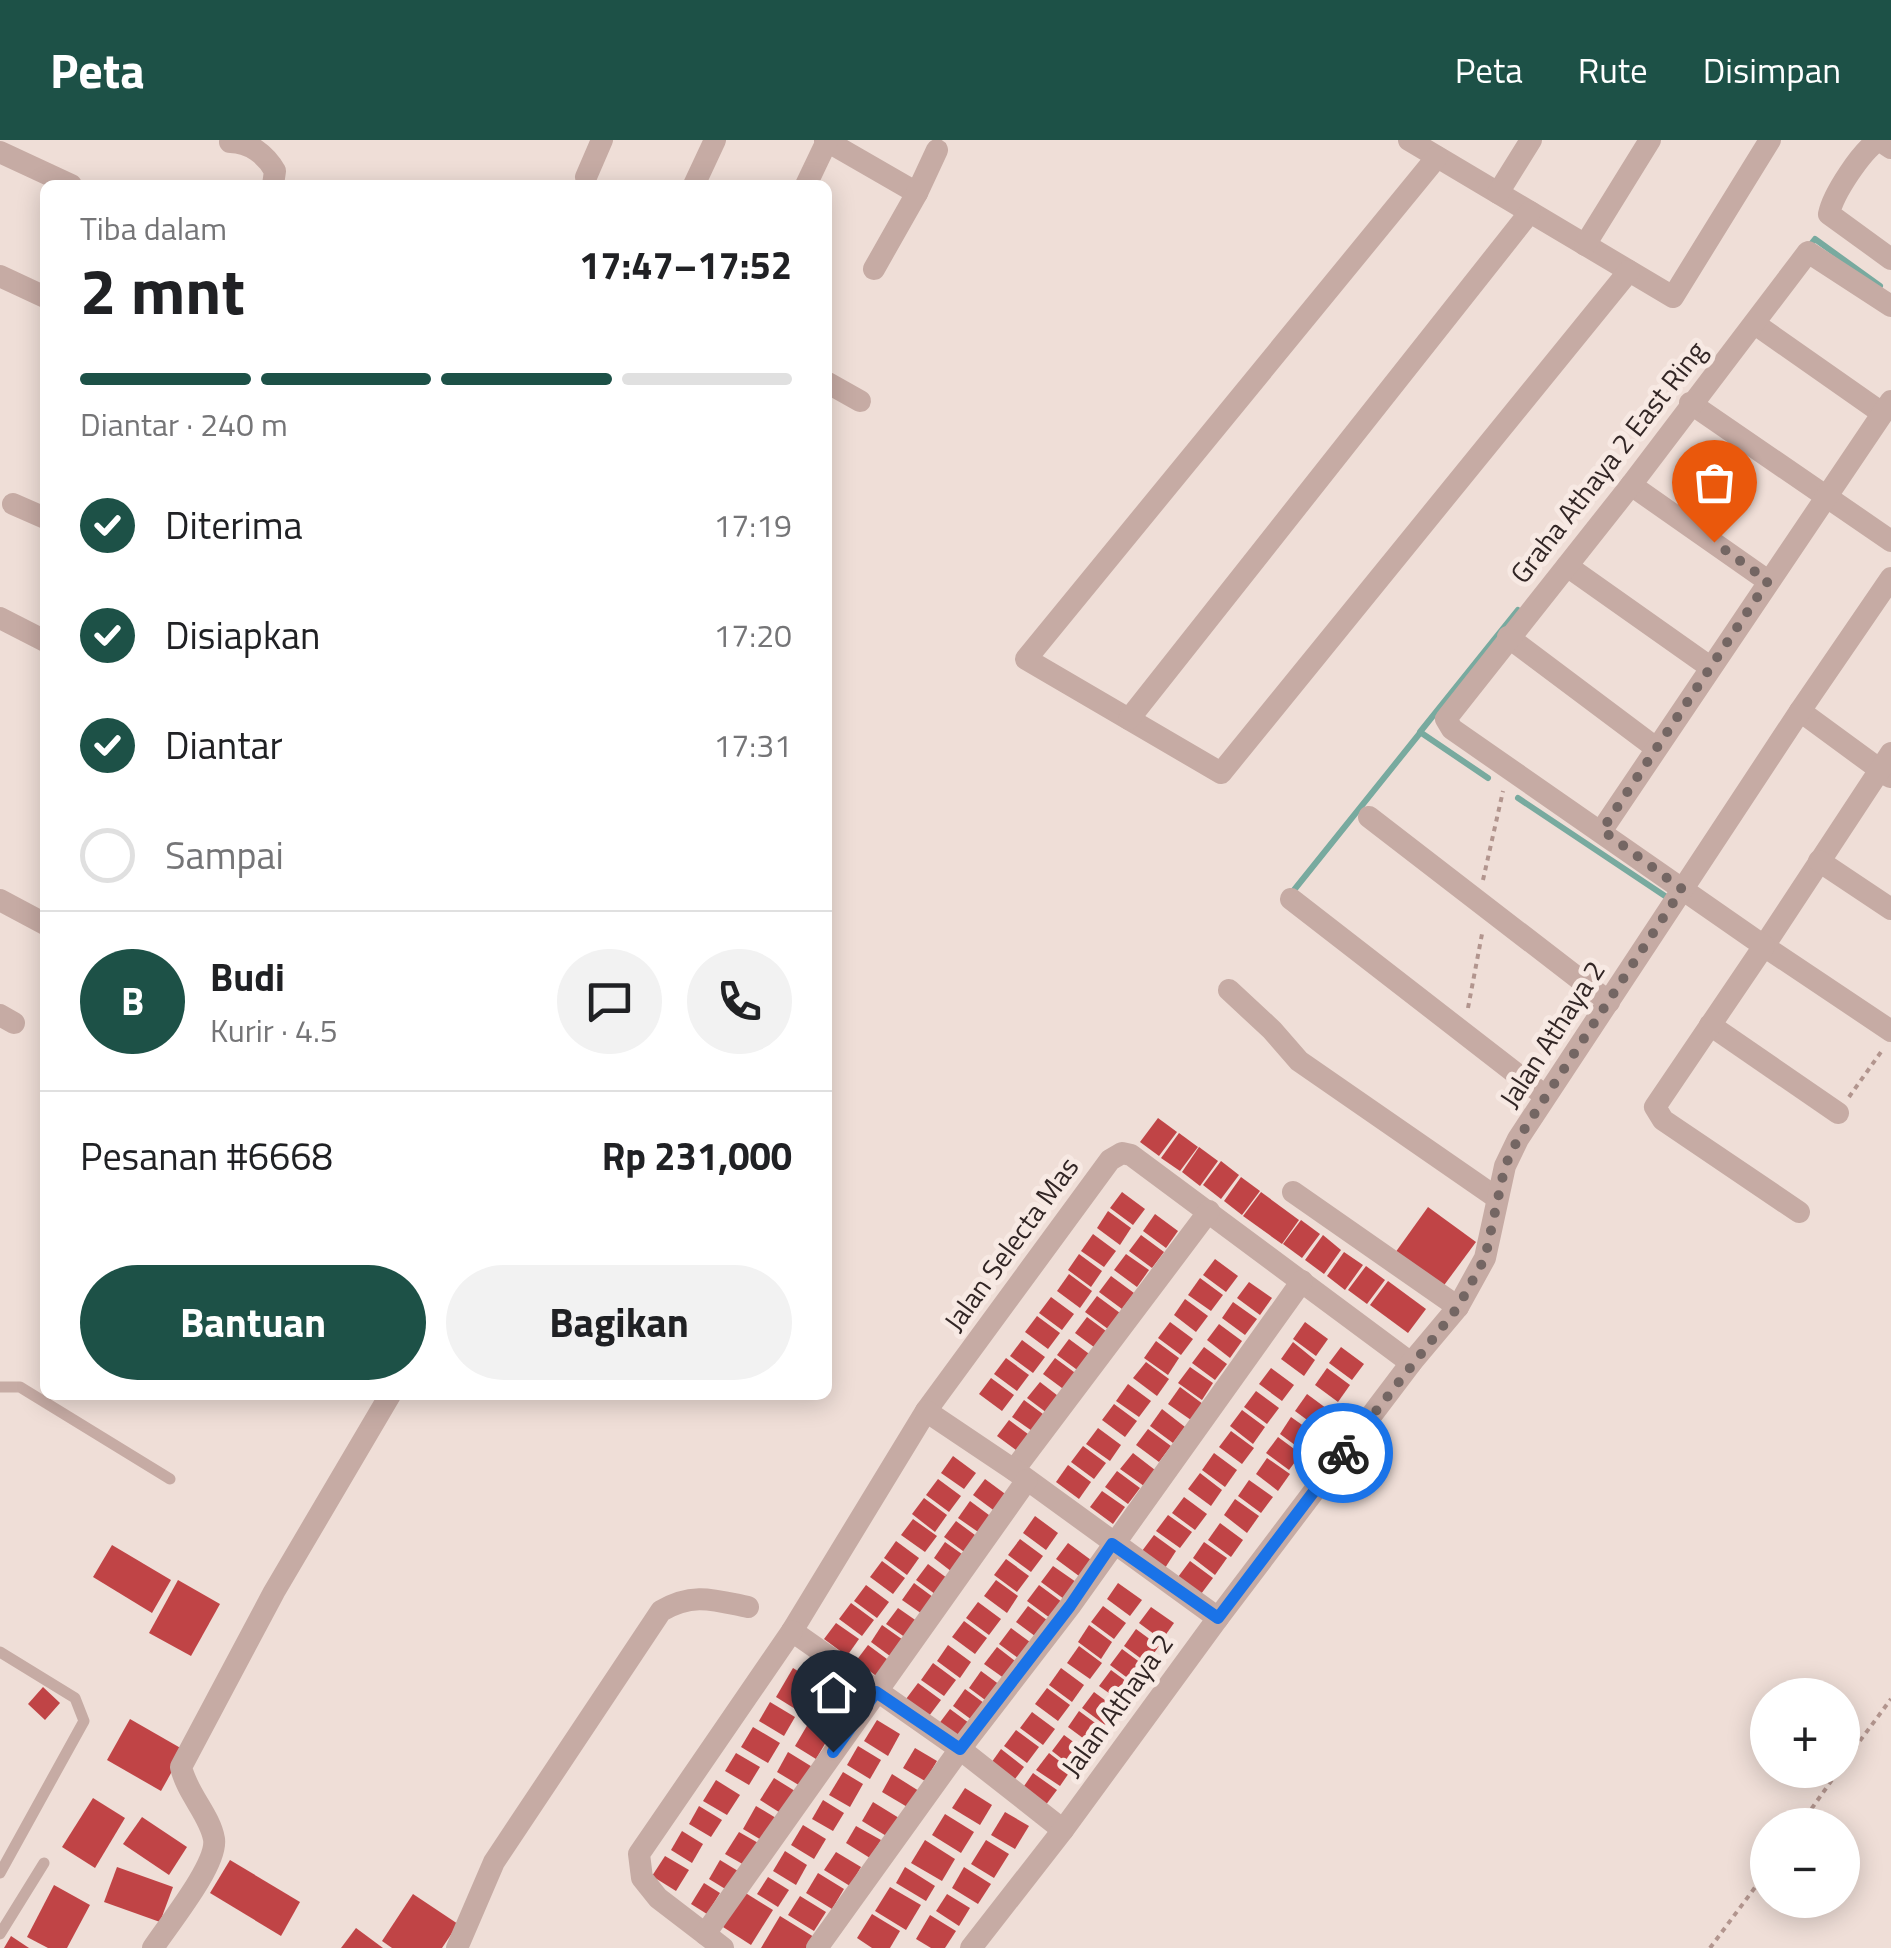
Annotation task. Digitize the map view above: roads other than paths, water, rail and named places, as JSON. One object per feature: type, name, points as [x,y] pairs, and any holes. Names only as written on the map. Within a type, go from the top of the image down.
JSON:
[{"type":"street","points":[[586,177],[602,140]]},
{"type":"street","points":[[696,180],[715,140]]},
{"type":"street","points":[[808,180],[826,140],[917,193]]},
{"type":"street","points":[[1409,140],[1674,297],[1770,140]]},
{"type":"street","points":[[1498,193],[1531,140]]},
{"type":"street","points":[[1585,245],[1650,140]]},
{"type":"street","points":[[1891,148],[1879,140],[1872,145],[1838,192],[1828,214],[1891,260]]},
{"type":"street","points":[[230,142],[241,142],[267,158],[276,171],[274,180]]},
{"type":"street","points":[[874,270],[937,150]]},
{"type":"street","points":[[0,152],[60,180]]},
{"type":"street","points":[[1437,157],[1026,659],[1221,772],[1629,271]]},
{"type":"street","points":[[1129,719],[1530,212]]},
{"type":"street","name":"Graha Athaya 2 East Ring","points":[[1602,830],[1448,725],[1446,719],[1631,485],[1807,252],[1891,306]]},
{"type":"street","points":[[0,276],[40,295]]},
{"type":"street","points":[[1755,324],[1887,407],[1602,830],[1891,1031]]},
{"type":"street","points":[[832,385],[860,400]]},
{"type":"street","points":[[1690,403],[1891,541]]},
{"type":"street","points":[[1631,485],[1768,581]]},
{"type":"street","points":[[13,504],[40,516]]},
{"type":"street","points":[[1567,566],[1710,667]]},
{"type":"street","name":"Jalan Athaya 2","points":[[971,1948],[1411,1363],[1458,1307],[1485,1258],[1505,1166],[1545,1096],[1891,578]]},
{"type":"street","points":[[0,618],[40,638]]},
{"type":"street","points":[[1508,637],[1656,748]]},
{"type":"street","points":[[1799,1212],[1658,1114],[1655,1107],[1819,860],[1887,767],[1800,711]]},
{"type":"street","points":[[1369,817],[1609,1002]]},
{"type":"street","points":[[1819,860],[1891,910]]},
{"type":"street","points":[[1291,899],[1545,1096]]},
{"type":"street","points":[[0,900],[40,921]]},
{"type":"street","points":[[1229,990],[1299,1062],[1497,1198]]},
{"type":"street","points":[[1710,1025],[1838,1113]]},
{"type":"street","name":"Jalan Selecta Mas","points":[[714,1941],[658,1898],[642,1878],[639,1854],[792,1631],[926,1411],[1115,1155],[1131,1155],[1411,1363]]},
{"type":"street","points":[[1292,1192],[1458,1307]]},
{"type":"street","points":[[714,1941],[1020,1475],[1208,1212]]},
{"type":"street","points":[[817,1948],[960,1749],[1070,1606],[1302,1281]]},
{"type":"street","points":[[153,1948],[210,1862],[214,1842],[209,1825],[185,1786],[181,1767],[274,1592],[387,1400]]},
{"type":"street","points":[[926,1411],[1218,1618]]},
{"type":"street","points":[[457,1948],[494,1862],[661,1611],[681,1599],[706,1598],[748,1608]]},
{"type":"street","points":[[792,1631],[960,1749],[1062,1830]]},
{"type":"lane","points":[[0,1387],[20,1386],[40,1398]]},
{"type":"lane","points":[[43,1400],[170,1479]]},
{"type":"lane","points":[[0,1652],[75,1698],[84,1721],[0,1874]]},
{"type":"lane","points":[[0,1934],[44,1863]]},
{"type":"waterway","points":[[1807,249],[1815,239],[1880,286]]},
{"type":"waterway","points":[[1488,778],[1420,732],[1518,610]]},
{"type":"waterway","points":[[1290,895],[1420,733]]},
{"type":"waterway","points":[[1518,798],[1668,898]]}]
